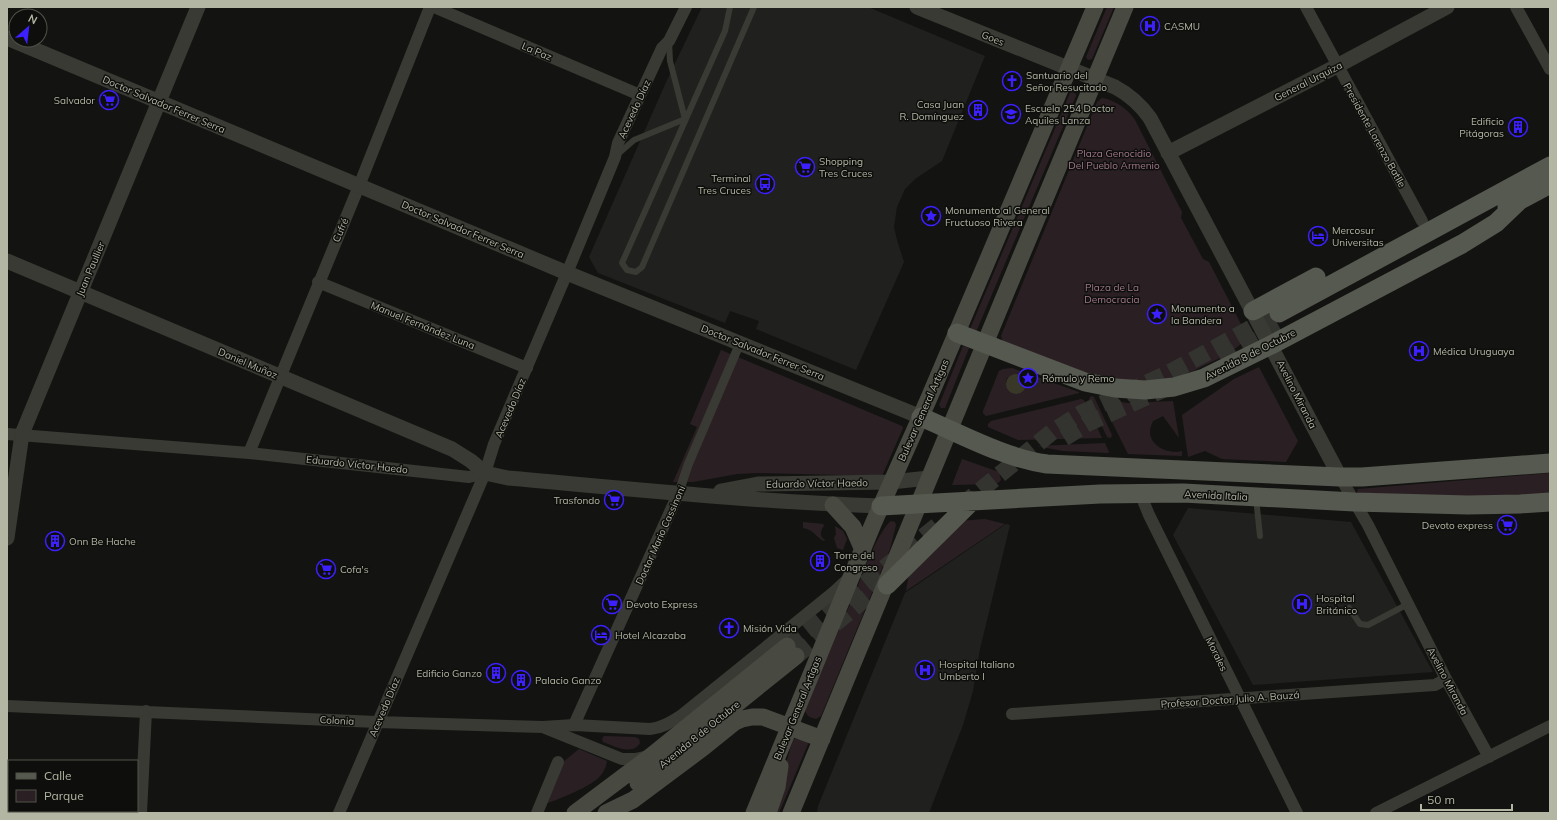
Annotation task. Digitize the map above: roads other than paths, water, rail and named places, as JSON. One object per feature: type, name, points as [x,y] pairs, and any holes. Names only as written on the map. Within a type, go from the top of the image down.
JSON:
[{"type":"main road","name":"Bulevar General Artigas","points":[[754,813],[891,482],[921,417],[1095,7]]},
{"type":"main road","points":[[791,813],[887,585],[984,344],[1125,7]]},
{"type":"main road","name":"Avenida 8 de Octubre","points":[[1282,319],[1517,192],[1550,166]]},
{"type":"main road","name":"Avenida 8 de Octubre","points":[[1253,311],[1422,221],[1482,191],[1517,192],[1550,184]]},
{"type":"main road","name":"Avenida 8 de Octubre","points":[[957,333],[1086,382],[1115,388],[1146,390],[1174,386],[1204,378],[1271,345],[1462,244],[1496,223],[1517,192]]},
{"type":"main road","points":[[921,417],[1029,462],[1046,464],[1362,477],[1550,463]]},
{"type":"main road","name":"Avenida Italia","points":[[881,506],[1140,493],[1183,493],[1355,502],[1468,505],[1550,502]]},
{"type":"main road","points":[[887,585],[972,501]]},
{"type":"main road","points":[[833,505],[853,527],[863,550]]},
{"type":"main road","name":"Avenida 8 de Octubre","points":[[575,813],[791,651],[624,794],[605,813]]},
{"type":"main road","points":[[605,813],[634,800],[738,720],[752,717],[763,717],[822,739]]},
{"type":"main road","points":[[768,813],[779,779],[780,772],[778,754]]},
{"type":"street","name":"Juan Paullier","points":[[7,538],[22,434],[198,7]]},
{"type":"street","name":"Cufré","points":[[249,452],[318,282],[359,186],[430,7]]},
{"type":"street","name":"La Paz","points":[[434,7],[640,94]]},
{"type":"street","name":"Acevedo Díaz","points":[[339,813],[485,473],[494,444],[615,157],[618,143],[662,48],[669,41],[686,7]]},
{"type":"street","name":"Goes","points":[[917,7],[1068,69]]},
{"type":"street","name":"Presidente Lorenzo Batlle","points":[[1306,7],[1422,221]]},
{"type":"street","name":"General Urquiza","points":[[1168,153],[1337,66],[1447,7]]},
{"type":"street","points":[[1516,7],[1550,69]]},
{"type":"street","name":"Doctor Salvador Ferrer Serra","points":[[7,38],[567,273],[921,417]]},
{"type":"street","name":"Avelino Miranda","points":[[1068,69],[1124,92],[1141,106],[1150,118],[1340,477],[1355,502],[1446,679],[1489,757]]},
{"type":"street","name":"Daniel Muñoz","points":[[7,261],[452,449],[471,461],[485,473]]},
{"type":"street","name":"Manuel Fernández Luna","points":[[318,282],[527,368]]},
{"type":"street","name":"Doctor Mario Cassinoni","points":[[574,725],[680,492],[688,465],[740,343]]},
{"type":"street","name":"Eduardo Víctor Haedo","points":[[7,434],[249,452],[469,477],[485,473],[508,478],[833,505],[881,506]]},
{"type":"street","name":"Eduardo Víctor Haedo","points":[[705,494],[758,484],[891,482],[929,478]]},
{"type":"street","name":"Morales","points":[[1140,493],[1149,515],[1297,813]]},
{"type":"street","name":"Colonia","points":[[7,706],[377,722],[543,727],[574,725],[650,729],[666,725],[682,715],[830,596],[853,574]]},
{"type":"street","name":"Profesor Doctor Julio A. Bauzá","points":[[1012,714],[1435,685],[1446,679]]},
{"type":"street","points":[[141,813],[146,711]]},
{"type":"street","points":[[1376,813],[1550,726]]},
{"type":"street","name":"Avenida 8 de Octubre","points":[[543,727],[622,759],[635,759],[651,756]]},
{"type":"street","points":[[537,813],[558,762]]},
{"type":"lane","points":[[730,7],[725,31],[622,263],[627,270],[636,272],[642,267],[754,7]]},
{"type":"lane","points":[[669,41],[670,61],[685,119]]},
{"type":"lane","points":[[615,157],[634,140],[685,119]]},
{"type":"lane","points":[[1256,497],[1260,536]]},
{"type":"lane","points":[[1349,608],[1360,624],[1368,625],[1408,604]]},
{"type":"tunnel","points":[[961,506],[1052,432],[1082,413],[1169,373],[1279,313]]},
{"type":"tunnel","points":[[1221,360],[1286,325]]},
{"type":"tunnel","points":[[1064,438],[1088,423],[1162,390]]},
{"type":"tunnel","points":[[787,646],[938,525]]},
{"type":"tunnel","points":[[796,656],[880,586]]},
{"type":"place","name":"CASMU","points":[[1150,26]]},
{"type":"place","name":"Santuario del Señor Resucitado","points":[[1012,81]]},
{"type":"place","name":"Salvador","points":[[109,100]]},
{"type":"place","name":"Casa Juan R. Domínguez","points":[[978,110]]},
{"type":"place","name":"Escuela 254 Doctor Aquiles Lanza","points":[[1011,114]]},
{"type":"place","name":"Edificio Pitágoras","points":[[1518,127]]},
{"type":"place","name":"Shopping Tres Cruces","points":[[805,167]]},
{"type":"place","name":"Terminal Tres Cruces","points":[[765,184]]},
{"type":"place","name":"Monumento al General Fructuoso Rivera","points":[[931,216]]},
{"type":"place","name":"Mercosur Universitas","points":[[1318,236]]},
{"type":"place","name":"Monumento a la Bandera","points":[[1157,314]]},
{"type":"place","name":"Médica Uruguaya","points":[[1419,351]]},
{"type":"place","name":"Rómulo y Remo","points":[[1028,378]]},
{"type":"place","name":"Trasfondo","points":[[614,500]]},
{"type":"place","name":"Devoto express","points":[[1507,525]]},
{"type":"place","name":"Onn Be Hache","points":[[55,541]]},
{"type":"place","name":"Torre del Congreso","points":[[820,561]]},
{"type":"place","name":"Cofa's","points":[[326,569]]},
{"type":"place","name":"Devoto Express","points":[[612,604]]},
{"type":"place","name":"Hospital Británico","points":[[1302,604]]},
{"type":"place","name":"Misión Vida","points":[[729,628]]},
{"type":"place","name":"Hotel Alcazaba","points":[[601,635]]},
{"type":"place","name":"Hospital Italiano Umberto I","points":[[925,670]]},
{"type":"place","name":"Edificio Ganzo","points":[[496,673]]},
{"type":"place","name":"Palacio Ganzo","points":[[521,680]]},
{"type":"park label","name":"Plaza Genocidio Del Pueblo Armenio","points":[[1114,158]]},
{"type":"park label","name":"Plaza de La Democracia","points":[[1112,292]]}]
